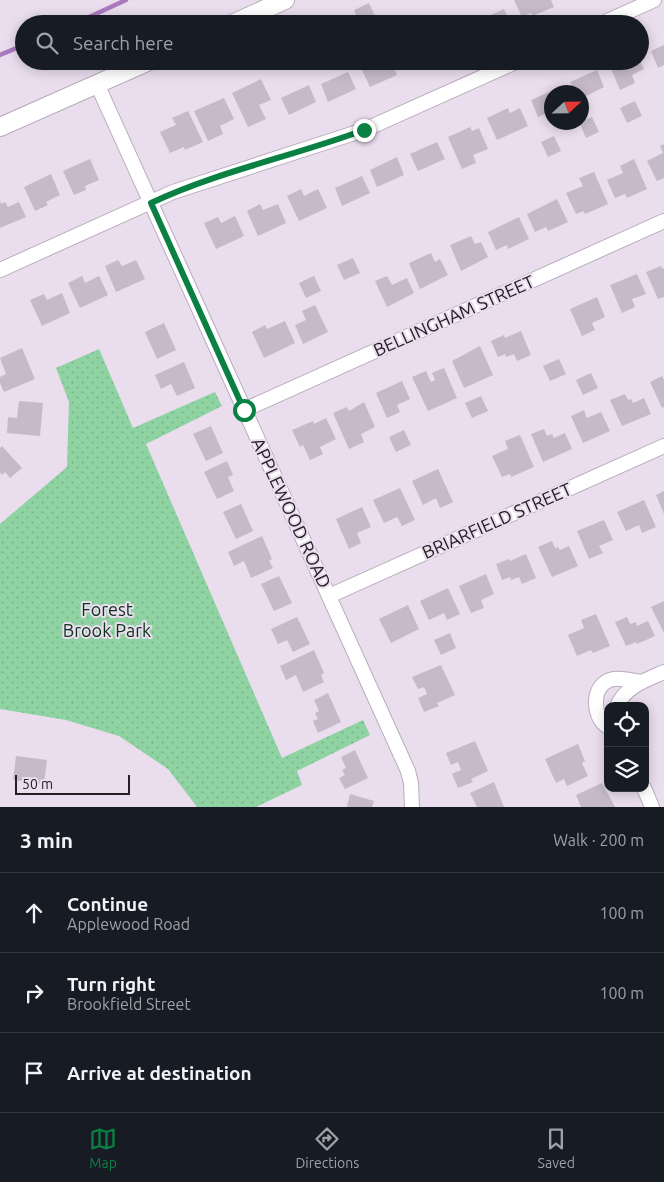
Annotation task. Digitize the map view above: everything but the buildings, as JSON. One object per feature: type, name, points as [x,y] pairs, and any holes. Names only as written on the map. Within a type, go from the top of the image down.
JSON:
[{"type":"street","points":[[252,15],[285,0]]},
{"type":"street","points":[[621,15],[654,0]]},
{"type":"street","points":[[0,127],[129,70]]},
{"type":"street","points":[[0,270],[173,192],[364,130],[498,70]]},
{"type":"street","name":"APPLEWOOD ROAD","points":[[97,84],[408,771],[411,783],[412,807]]},
{"type":"street","name":"BELLINGHAM STREET","points":[[244,410],[664,221]]},
{"type":"street","name":"BRIARFIELD STREET","points":[[330,596],[664,446]]},
{"type":"street","points":[[619,702],[630,688],[664,672]]},
{"type":"street","points":[[604,725],[596,711],[596,697],[601,686],[612,679],[642,682]]},
{"type":"street","points":[[646,792],[652,807]]},
{"type":"green space","name":"Forest Brook Park","points":[[99,349],[133,428],[215,392],[222,406],[146,444],[282,758],[363,720],[370,735],[297,771],[302,785],[256,807],[197,807],[168,769],[119,736],[66,720],[0,709],[0,524],[67,467],[69,402],[56,368]]},
{"type":"waterway","points":[[94,15],[126,0]]},
{"type":"waterway","points":[[0,55],[15,49]]},
{"type":"route","points":[[244,410],[151,203],[173,192],[364,130]]}]
